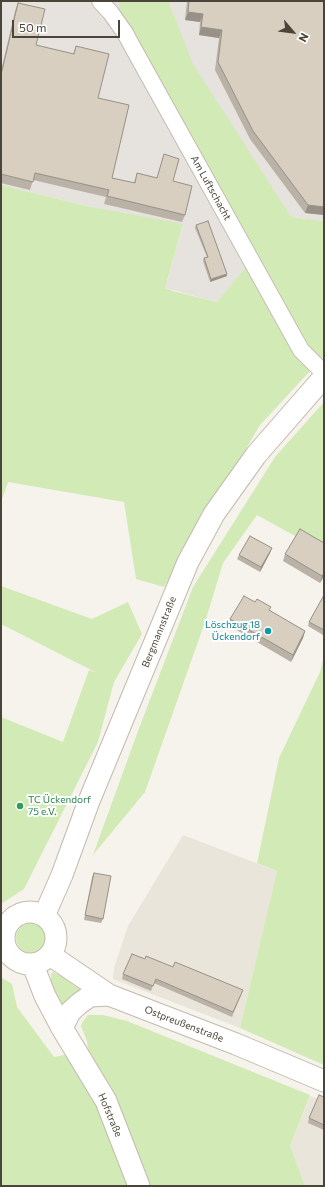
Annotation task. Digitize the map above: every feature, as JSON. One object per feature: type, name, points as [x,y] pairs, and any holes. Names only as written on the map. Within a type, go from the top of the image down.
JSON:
[{"type":"street","name":"Am Luftschacht","points":[[100,1],[121,28],[137,55],[301,350],[324,373]]},
{"type":"street","name":"Bergmannstraße","points":[[44,916],[62,876],[95,788],[188,562],[214,514],[256,455],[324,377]]},
{"type":"street","points":[[29,912],[44,916],[51,922],[55,930],[55,947],[42,960],[24,964],[16,961],[9,955],[2,938],[9,923],[21,914],[29,912]]},
{"type":"street","name":"Ostpreußenstraße","points":[[42,960],[109,995],[236,1044],[324,1081]]},
{"type":"street","name":"Hofstraße","points":[[42,960],[45,996],[62,1028],[106,1101],[138,1186]]},
{"type":"street","points":[[62,1028],[70,1012],[90,996],[109,995]]},
{"type":"shaded area","points":[[1,1],[324,1],[324,221],[291,217],[257,253],[217,302],[165,288],[183,225],[86,206],[1,185]]},
{"type":"shaded area","points":[[183,835],[277,871],[240,1028],[113,979],[114,968],[128,926]]},
{"type":"shaded area","points":[[310,1096],[324,1101],[324,1186],[305,1186],[290,1146]]},
{"type":"green space","points":[[119,1],[168,1],[193,64],[291,217],[324,221],[324,356],[260,425],[164,587],[136,579],[124,502],[8,482],[1,502],[1,185],[86,206],[183,224],[165,288],[173,291],[217,302],[257,253],[147,56],[120,12]]},
{"type":"green space","points":[[324,402],[324,552],[257,515],[223,563],[206,619],[145,792],[93,855],[193,587],[275,457]]},
{"type":"green space","points":[[1,586],[92,619],[128,602],[142,634],[114,682],[98,742],[24,889],[1,904],[1,717],[63,742],[89,670],[97,673],[1,624]]},
{"type":"green space","points":[[324,656],[324,1065],[240,1028],[277,871],[257,863],[279,758],[320,672]]},
{"type":"green space","points":[[31,923],[42,927],[46,938],[42,949],[31,953],[20,949],[16,938],[20,927]]},
{"type":"green space","points":[[53,972],[81,990],[62,1007],[51,982],[51,974]]},
{"type":"green space","points":[[1,977],[12,984],[17,1007],[54,1057],[88,1050],[87,1041],[81,1026],[82,1023],[88,1015],[103,1015],[127,1021],[310,1095],[290,1146],[305,1186],[1,1186]]},
{"type":"building","points":[[189,1],[324,1],[324,207],[308,205],[253,131],[218,62],[222,30],[201,27],[203,14],[188,12]]},
{"type":"building","points":[[18,3],[45,9],[36,45],[74,54],[76,46],[109,54],[98,98],[129,105],[112,178],[135,183],[137,173],[157,178],[164,154],[179,159],[173,181],[192,186],[185,215],[107,196],[109,190],[35,173],[33,182],[1,174],[1,75]]},
{"type":"building","points":[[208,221],[227,274],[211,279],[204,258],[208,257],[196,225]]},
{"type":"building","points":[[300,529],[324,543],[324,573],[322,576],[285,554]]},
{"type":"building","points":[[250,536],[272,548],[261,567],[239,555]]},
{"type":"building","points":[[324,595],[324,630],[309,622]]},
{"type":"building","name":"Löschzug 18 Ückendorf","points":[[244,596],[255,602],[257,599],[271,607],[269,610],[305,631],[293,655],[230,619]]},
{"type":"building","points":[[94,873],[111,876],[103,919],[85,915]]},
{"type":"building","points":[[132,954],[145,959],[146,956],[173,967],[175,962],[243,990],[233,1012],[156,979],[153,986],[123,974]]},
{"type":"building","points":[[319,1095],[324,1097],[324,1125],[309,1118]]},
{"type":"place","name":"Löschzug 18 Ückendorf","points":[[268,631]]},
{"type":"place","name":"TC Ückendorf 75 e.V.","points":[[20,806]]}]
